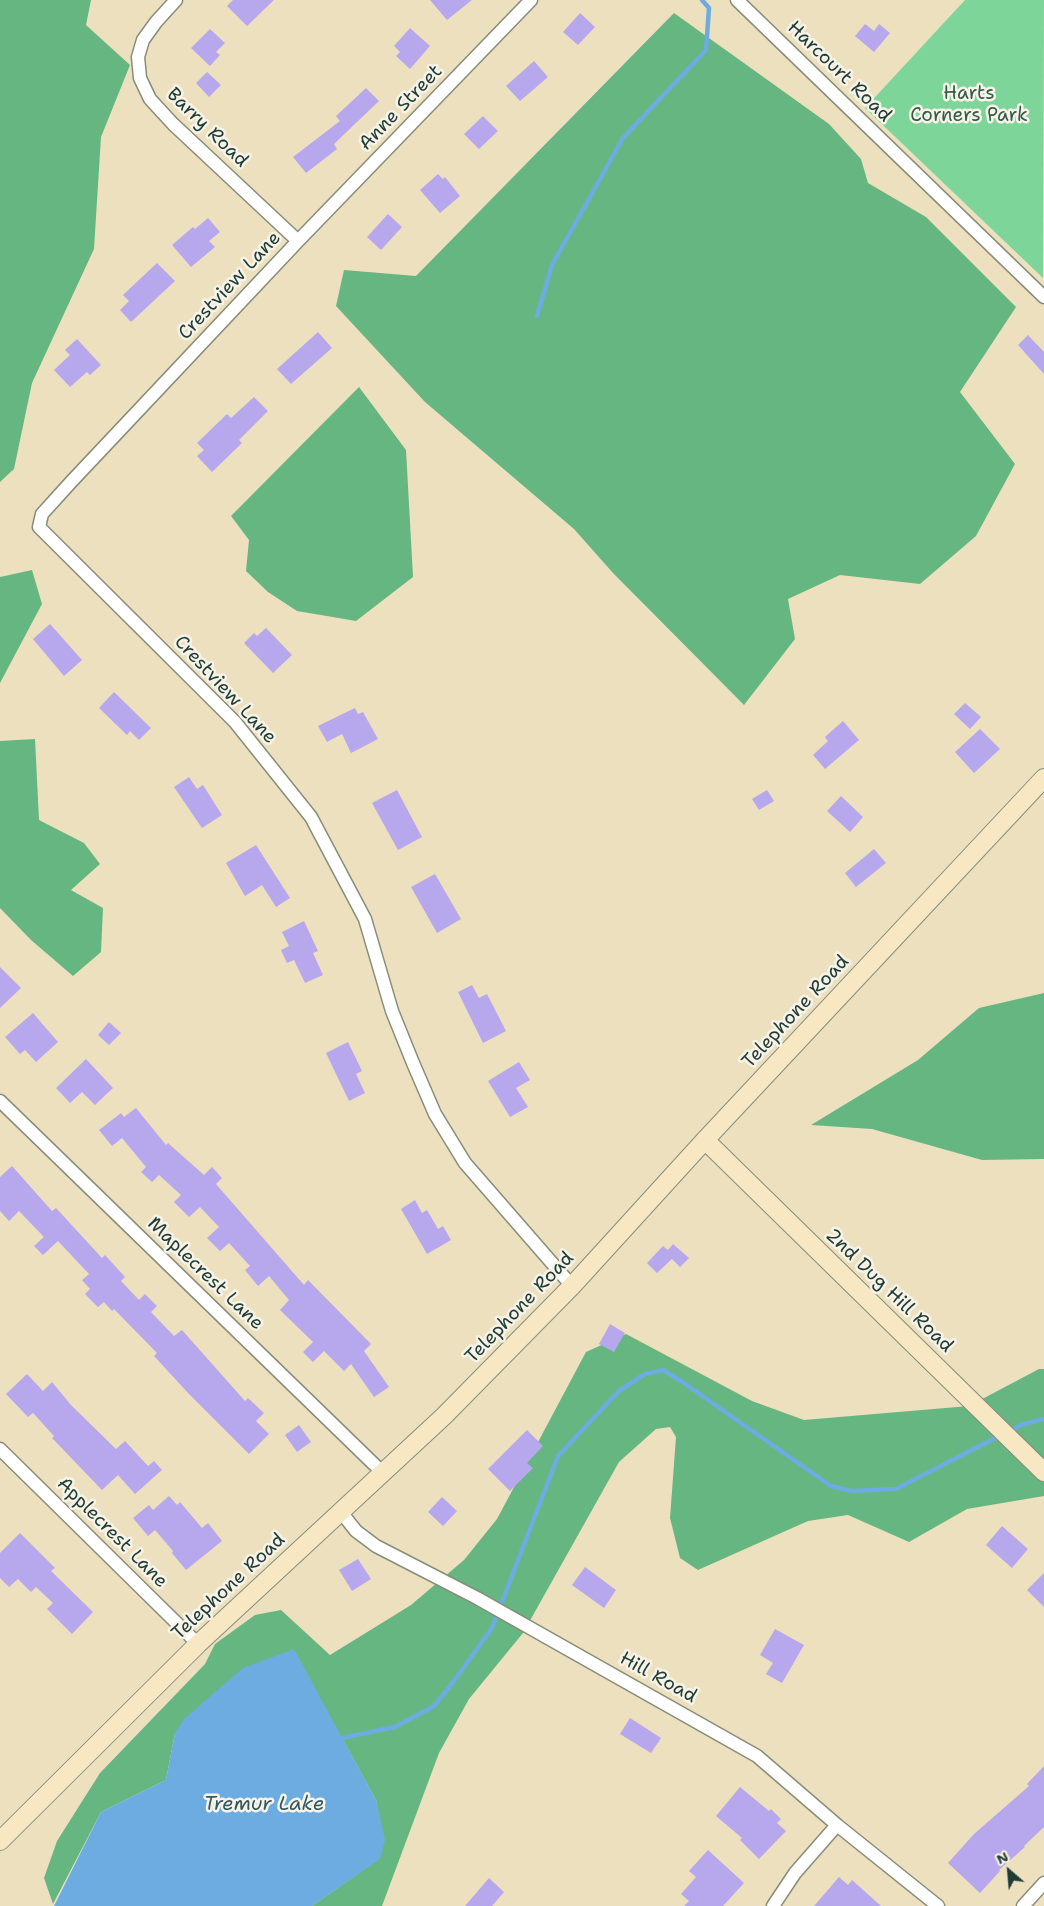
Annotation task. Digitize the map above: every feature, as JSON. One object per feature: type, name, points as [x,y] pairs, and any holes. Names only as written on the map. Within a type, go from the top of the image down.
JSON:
[{"type":"street","name":"Barry Road","points":[[176,0],[143,40],[138,57],[140,78],[150,100],[173,124],[298,241]]},
{"type":"street","name":"Anne Street","points":[[298,241],[531,0]]},
{"type":"street","name":"Harcourt Road","points":[[737,0],[1044,296]]},
{"type":"street","name":"Crestview Lane","points":[[298,241],[42,514],[38,527],[235,722],[311,817],[365,919],[392,1011],[412,1063],[435,1114],[465,1163],[572,1286]]},
{"type":"street","name":"Telephone Road","points":[[0,1841],[198,1644],[450,1409],[572,1286],[704,1140],[1044,778]]},
{"type":"street","name":"Maplecrest Lane","points":[[0,1101],[383,1473]]},
{"type":"street","name":"2nd Dug Hill Road","points":[[704,1140],[1044,1472]]},
{"type":"street","name":"Applecrest Lane","points":[[0,1449],[198,1644]]},
{"type":"street","name":"Hill Road","points":[[341,1512],[356,1531],[376,1546],[478,1598],[757,1756],[938,1906]]},
{"type":"street","points":[[773,1906],[796,1873],[838,1825]]},
{"type":"street","points":[[1023,1906],[1044,1883]]},
{"type":"green space","points":[[0,0],[91,0],[86,25],[130,65],[101,137],[94,249],[32,383],[14,469],[0,482]]},
{"type":"green space","name":"Harts Corners Park","points":[[965,0],[1044,0],[1043,278],[865,108]]},
{"type":"green space","points":[[674,13],[829,124],[861,159],[868,183],[926,217],[1016,307],[960,392],[1015,464],[976,536],[920,584],[840,575],[788,599],[795,639],[744,705],[613,573],[574,529],[425,402],[336,306],[344,270],[416,276]]},
{"type":"green space","points":[[359,387],[406,450],[413,577],[356,621],[297,611],[268,592],[246,571],[249,540],[231,516]]},
{"type":"green space","points":[[32,570],[42,604],[0,683],[0,577]]},
{"type":"green space","points":[[35,739],[39,820],[84,843],[100,864],[71,890],[103,908],[101,952],[73,976],[31,940],[0,908],[0,741]]},
{"type":"green space","points":[[1044,993],[1044,1159],[982,1160],[872,1129],[811,1125],[918,1060],[979,1008]]},
{"type":"green space","points":[[626,1334],[752,1401],[804,1420],[969,1406],[1039,1369],[1044,1369],[1044,1496],[967,1509],[909,1542],[848,1515],[808,1521],[698,1570],[680,1558],[670,1518],[676,1437],[670,1427],[656,1429],[619,1462],[523,1633],[469,1699],[439,1753],[382,1906],[312,1906],[379,1859],[377,1802],[342,1738],[175,1733],[166,1780],[101,1812],[53,1904],[44,1878],[57,1841],[100,1773],[205,1664],[215,1644],[255,1615],[281,1610],[330,1655],[411,1605],[464,1560],[497,1519],[586,1352]]},
{"type":"water","name":"Tremur Lake","points":[[294,1649],[377,1802],[385,1840],[380,1859],[312,1906],[54,1906],[101,1812],[166,1780],[175,1733],[184,1719],[243,1668]]},
{"type":"building","points":[[233,0],[274,0],[247,26],[227,6]]},
{"type":"building","points":[[430,0],[472,0],[447,20]]},
{"type":"building","points":[[580,13],[595,27],[578,45],[563,32]]},
{"type":"building","points":[[865,24],[874,31],[879,24],[890,33],[874,52],[855,36]]},
{"type":"building","points":[[410,28],[430,46],[410,69],[396,56],[400,52],[394,46]]},
{"type":"building","points":[[210,29],[225,43],[216,52],[220,55],[210,66],[191,48]]},
{"type":"building","points":[[534,61],[548,77],[520,101],[506,86]]},
{"type":"building","points":[[207,72],[221,85],[209,97],[196,83]]},
{"type":"building","points":[[366,88],[379,101],[334,144],[337,149],[306,173],[293,157],[340,121],[336,116]]},
{"type":"building","points":[[483,116],[498,131],[479,149],[464,134]]},
{"type":"building","points":[[438,174],[443,179],[445,177],[460,196],[440,213],[420,190]]},
{"type":"building","points":[[388,214],[402,227],[381,250],[367,237]]},
{"type":"building","points":[[208,218],[220,232],[209,241],[215,247],[191,267],[172,245],[193,227],[195,229]]},
{"type":"building","points":[[157,263],[175,281],[131,322],[120,310],[129,301],[123,295]]},
{"type":"building","points":[[318,332],[332,348],[291,384],[277,369]]},
{"type":"building","points":[[1028,335],[1044,352],[1044,374],[1018,345]]},
{"type":"building","points":[[77,339],[101,365],[90,375],[87,372],[70,387],[54,370],[70,355],[65,350]]},
{"type":"building","points":[[254,397],[268,411],[239,440],[242,443],[212,472],[197,456],[204,450],[197,443],[227,414],[231,418]]},
{"type":"building","points":[[50,624],[82,660],[64,676],[33,639]]},
{"type":"building","points":[[266,628],[292,655],[273,673],[244,643],[254,633],[257,636]]},
{"type":"building","points":[[114,692],[151,728],[139,740],[130,731],[127,735],[99,708]]},
{"type":"building","points":[[965,703],[981,717],[970,729],[954,714]]},
{"type":"building","points":[[355,708],[358,714],[363,712],[378,739],[351,753],[342,734],[327,742],[318,726]]},
{"type":"building","points":[[843,721],[859,740],[825,769],[813,755],[828,741],[825,737]]},
{"type":"building","points":[[980,729],[1000,749],[974,773],[955,752]]},
{"type":"building","points":[[189,777],[197,789],[203,785],[222,815],[202,828],[174,787]]},
{"type":"building","points":[[397,790],[422,837],[398,850],[372,803]]},
{"type":"building","points":[[767,790],[774,801],[759,810],[752,799]]},
{"type":"building","points":[[841,796],[863,817],[850,832],[827,811]]},
{"type":"building","points":[[256,845],[290,898],[276,907],[262,885],[245,896],[226,863]]},
{"type":"building","points":[[874,849],[886,863],[856,887],[845,873]]},
{"type":"building","points":[[435,874],[461,919],[437,933],[411,887]]},
{"type":"building","points":[[304,921],[318,951],[313,953],[323,975],[305,983],[294,960],[287,963],[281,950],[289,946],[282,932]]},
{"type":"building","points":[[0,967],[21,988],[0,1008]]},
{"type":"building","points":[[472,985],[479,998],[487,994],[506,1031],[483,1043],[458,992]]},
{"type":"building","points":[[33,1013],[58,1042],[36,1062],[25,1050],[20,1054],[5,1037]]},
{"type":"building","points":[[109,1022],[121,1033],[109,1045],[98,1035]]},
{"type":"building","points":[[348,1042],[362,1071],[356,1074],[365,1093],[349,1101],[326,1053]]},
{"type":"building","points":[[86,1059],[113,1088],[95,1105],[82,1092],[70,1103],[56,1088]]},
{"type":"building","points":[[519,1062],[530,1080],[516,1088],[528,1107],[510,1117],[488,1081]]},
{"type":"building","points":[[136,1108],[166,1145],[168,1143],[204,1175],[212,1167],[222,1178],[216,1184],[304,1285],[308,1280],[371,1344],[364,1351],[389,1387],[374,1397],[351,1364],[344,1371],[324,1351],[313,1362],[303,1352],[313,1342],[280,1310],[289,1300],[269,1276],[258,1286],[245,1270],[250,1266],[229,1243],[220,1251],[207,1238],[219,1227],[200,1207],[189,1217],[174,1202],[181,1195],[159,1175],[152,1182],[141,1172],[146,1167],[122,1138],[112,1146],[99,1130],[121,1113],[124,1117]]},
{"type":"building","points":[[12,1166],[52,1211],[56,1208],[102,1258],[105,1255],[125,1277],[121,1281],[139,1300],[145,1294],[157,1306],[151,1312],[174,1336],[182,1330],[245,1401],[248,1398],[264,1413],[256,1421],[269,1434],[249,1454],[189,1394],[154,1356],[157,1353],[114,1309],[112,1311],[104,1302],[98,1307],[85,1294],[90,1289],[82,1280],[89,1274],[58,1241],[43,1255],[34,1246],[44,1237],[19,1211],[9,1221],[0,1211],[0,1177]]},
{"type":"building","points":[[415,1200],[422,1213],[427,1210],[438,1229],[443,1226],[451,1240],[427,1254],[401,1209]]},
{"type":"building","points":[[673,1244],[689,1258],[680,1267],[672,1259],[657,1273],[647,1263],[663,1246],[668,1250]]},
{"type":"building","points":[[610,1324],[625,1333],[614,1352],[599,1344]]},
{"type":"building","points":[[27,1374],[43,1391],[52,1382],[71,1405],[116,1449],[125,1441],[148,1466],[154,1461],[162,1470],[135,1494],[118,1475],[102,1490],[52,1438],[54,1436],[33,1413],[28,1417],[6,1394]]},
{"type":"building","points":[[299,1425],[311,1442],[297,1452],[285,1435]]},
{"type":"building","points":[[527,1430],[543,1446],[527,1463],[533,1468],[510,1491],[488,1469]]},
{"type":"building","points":[[169,1496],[177,1505],[180,1502],[202,1528],[208,1523],[222,1541],[186,1570],[155,1530],[148,1536],[133,1518],[149,1505],[153,1510]]},
{"type":"building","points":[[442,1497],[457,1511],[443,1526],[428,1512]]},
{"type":"building","points":[[1002,1526],[1028,1549],[1012,1568],[986,1545]]},
{"type":"building","points":[[20,1533],[55,1568],[51,1571],[93,1612],[72,1634],[47,1609],[53,1603],[36,1587],[31,1592],[18,1579],[9,1587],[0,1578],[0,1553]]},
{"type":"building","points":[[358,1559],[371,1579],[352,1591],[339,1570]]},
{"type":"building","points":[[585,1567],[616,1590],[604,1608],[572,1585]]},
{"type":"building","points":[[1044,1573],[1044,1607],[1027,1590]]},
{"type":"building","points":[[775,1629],[804,1645],[782,1683],[766,1674],[773,1663],[760,1655]]},
{"type":"building","points":[[630,1718],[661,1738],[651,1753],[620,1734]]},
{"type":"building","points":[[1044,1766],[1044,1827],[999,1870],[980,1893],[948,1863],[974,1834],[1029,1786],[1027,1784]]},
{"type":"building","points":[[740,1787],[769,1811],[771,1809],[781,1819],[777,1823],[786,1831],[759,1859],[740,1840],[742,1838],[716,1816]]},
{"type":"building","points":[[708,1850],[744,1883],[723,1906],[684,1906],[689,1901],[681,1894],[696,1877],[689,1871]]},
{"type":"building","points":[[839,1877],[848,1885],[852,1880],[881,1906],[814,1906]]},
{"type":"building","points":[[489,1878],[504,1892],[492,1906],[465,1906]]},
{"type":"waterway","points":[[537,316],[552,265],[623,138],[706,50],[709,8],[702,0]]},
{"type":"waterway","points":[[342,1738],[395,1727],[434,1706],[492,1628],[558,1456],[619,1391],[645,1374],[663,1370],[831,1486],[852,1491],[896,1489],[1001,1435]]},
{"type":"waterway","points":[[1008,1432],[1021,1425],[1044,1419]]}]
